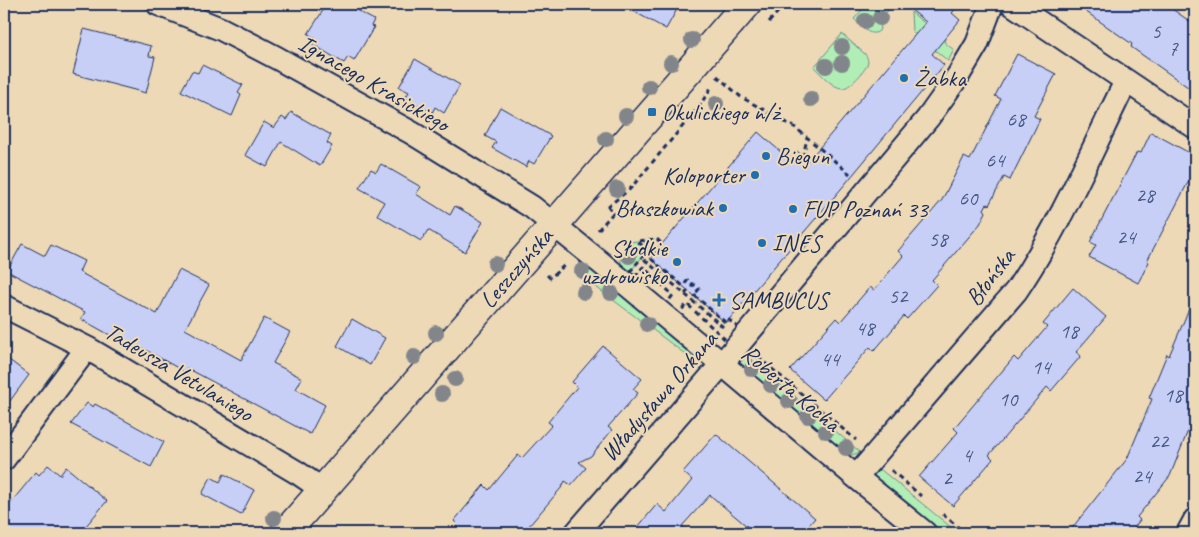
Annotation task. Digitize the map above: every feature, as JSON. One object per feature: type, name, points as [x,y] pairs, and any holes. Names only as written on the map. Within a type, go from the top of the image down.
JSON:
[{"type":"street","name":"Ignacego Krasickiego","points":[[158,4],[221,29],[412,133],[532,208],[554,225]]},
{"type":"street","name":"Leszczyńska","points":[[285,533],[747,4]]},
{"type":"street","name":"Władysława Orkana","points":[[576,533],[722,364],[928,118],[958,76],[977,44],[992,4]]},
{"type":"street","points":[[1012,4],[1195,127]]},
{"type":"street","name":"Błońska","points":[[856,477],[1016,291],[1033,266],[1062,213],[1126,81]]},
{"type":"street","name":"Roberta Kocha","points":[[554,225],[925,533]]},
{"type":"street","name":"Tadeusza Vetulaniego","points":[[4,306],[88,348],[298,473],[323,490]]},
{"type":"street","points":[[4,459],[88,348]]},
{"type":"street","points":[[1188,533],[1195,520]]},
{"type":"path","points":[[602,210],[630,189],[698,108],[717,75],[721,72]]},
{"type":"path","points":[[717,75],[741,97],[796,128],[868,190]]},
{"type":"path","points":[[803,157],[807,138]]},
{"type":"path","points":[[608,206],[618,217]]},
{"type":"path","points":[[597,232],[613,213]]},
{"type":"path","points":[[657,239],[662,244],[650,258],[683,286],[688,280],[699,290],[694,295],[726,323],[729,320],[739,328],[728,342],[687,304],[677,316],[665,306],[674,295],[643,267],[633,279],[628,274],[648,250],[637,241],[645,241],[657,239]]},
{"type":"path","points":[[645,241],[654,248],[646,260],[726,329]]},
{"type":"path","points":[[545,273],[550,278],[569,262]]},
{"type":"path","points":[[685,294],[694,285]]},
{"type":"green space","points":[[867,4],[890,4],[879,31],[876,33],[869,32],[854,19]]},
{"type":"green space","points":[[911,12],[945,40],[944,42],[954,50],[948,61],[912,31]]},
{"type":"green space","points":[[842,34],[865,54],[868,62],[856,80],[845,88],[831,83],[814,67]]},
{"type":"green space","points":[[637,241],[648,250],[628,274],[622,266],[621,258],[630,242]]},
{"type":"green space","points":[[580,261],[697,355],[693,360],[576,272]]},
{"type":"green space","points":[[745,354],[860,452],[852,455],[845,453],[739,366],[740,358]]},
{"type":"green space","points":[[875,465],[958,533],[938,533],[878,484],[874,475]]},
{"type":"building","points":[[327,4],[345,4],[374,20],[371,26],[374,27],[354,61],[348,57],[344,63],[312,44],[316,39],[308,34]]},
{"type":"building","points":[[620,4],[680,4],[666,29]]},
{"type":"building","points":[[904,4],[960,4],[952,13],[960,20],[932,54],[944,65],[726,323],[650,258],[758,132],[790,160],[797,151],[808,161],[926,22]]},
{"type":"building","points":[[1075,4],[1165,4],[1195,25],[1195,92],[1131,47],[1132,44]]},
{"type":"building","points":[[84,29],[151,46],[149,56],[155,57],[146,93],[73,74]]},
{"type":"building","points":[[1017,54],[1056,74],[1034,116],[1040,119],[1010,180],[1004,177],[989,205],[987,204],[984,209],[986,212],[980,224],[932,280],[937,285],[907,319],[904,316],[874,351],[870,347],[824,400],[790,370],[836,318],[840,322],[870,287],[874,290],[903,256],[898,251],[942,200],[964,157],[970,160],[1001,99],[995,96]]},
{"type":"building","points":[[415,59],[460,85],[444,113],[435,107],[432,113],[405,98],[409,92],[399,87]]},
{"type":"building","points":[[202,65],[243,85],[238,93],[241,95],[232,116],[181,91],[192,71],[198,73]]},
{"type":"building","points":[[500,107],[551,136],[534,164],[529,161],[526,167],[492,148],[496,142],[485,136]]},
{"type":"building","points":[[291,112],[331,135],[327,143],[332,146],[320,166],[281,142],[267,167],[245,155],[264,122],[274,128],[282,117],[286,120]]},
{"type":"building","points":[[1151,132],[1195,156],[1195,169],[1147,261],[1149,262],[1138,283],[1089,257],[1096,245],[1090,242],[1137,152],[1141,153]]},
{"type":"building","points":[[381,164],[421,187],[416,194],[450,215],[455,206],[483,222],[465,252],[428,230],[421,241],[377,215],[384,202],[359,188],[371,169],[376,172]]},
{"type":"building","points":[[22,244],[45,256],[51,245],[84,261],[79,272],[157,314],[179,270],[209,285],[185,329],[241,360],[264,318],[290,332],[273,363],[302,378],[296,389],[325,405],[310,434],[187,368],[185,372],[142,348],[140,351],[119,340],[81,319],[85,312],[7,271]]},
{"type":"building","points":[[1073,288],[1106,317],[1076,352],[1081,356],[1051,391],[1047,387],[989,455],[993,459],[953,506],[919,477],[958,432],[954,428],[1014,357],[1018,361],[1047,327],[1043,324]]},
{"type":"building","points":[[1195,295],[1195,413],[1170,476],[1137,517],[1140,520],[1130,533],[1068,533],[1127,459],[1152,399],[1149,398],[1167,354],[1169,356]]},
{"type":"building","points":[[352,319],[385,338],[370,365],[337,346]]},
{"type":"building","points":[[603,346],[642,379],[633,389],[638,393],[608,427],[612,430],[591,456],[579,462],[586,468],[571,485],[565,481],[523,533],[451,533],[458,525],[454,521],[484,485],[489,490],[518,455],[522,458],[552,425],[548,422],[577,387],[572,382]]},
{"type":"building","points":[[4,356],[29,375],[4,409]]},
{"type":"building","points":[[87,403],[93,407],[95,404],[164,442],[151,467],[71,424]]},
{"type":"building","points":[[716,434],[815,518],[802,533],[755,533],[710,495],[682,526],[691,533],[633,533],[657,504],[666,512],[692,480],[683,472]]},
{"type":"building","points":[[48,465],[60,475],[66,467],[107,501],[80,533],[4,533],[4,511],[36,472],[39,475]]},
{"type":"building","points":[[224,474],[254,490],[241,515],[202,494],[211,477],[220,482]]},
{"type":"place","name":"Żabka","points":[[904,78]]},
{"type":"place","name":"Okulickiego n/ż","points":[[652,112]]},
{"type":"place","name":"Biegun","points":[[766,156]]},
{"type":"place","name":"Koloporter","points":[[755,175]]},
{"type":"place","name":"Błaszkowiak","points":[[723,208]]},
{"type":"place","name":"FUP Poznań 33","points":[[793,209]]},
{"type":"place","name":"INES","points":[[762,243]]},
{"type":"place","name":"Słodkie uzdrowisko","points":[[677,262]]},
{"type":"place","name":"SAMBUCUS","points":[[719,300]]}]
